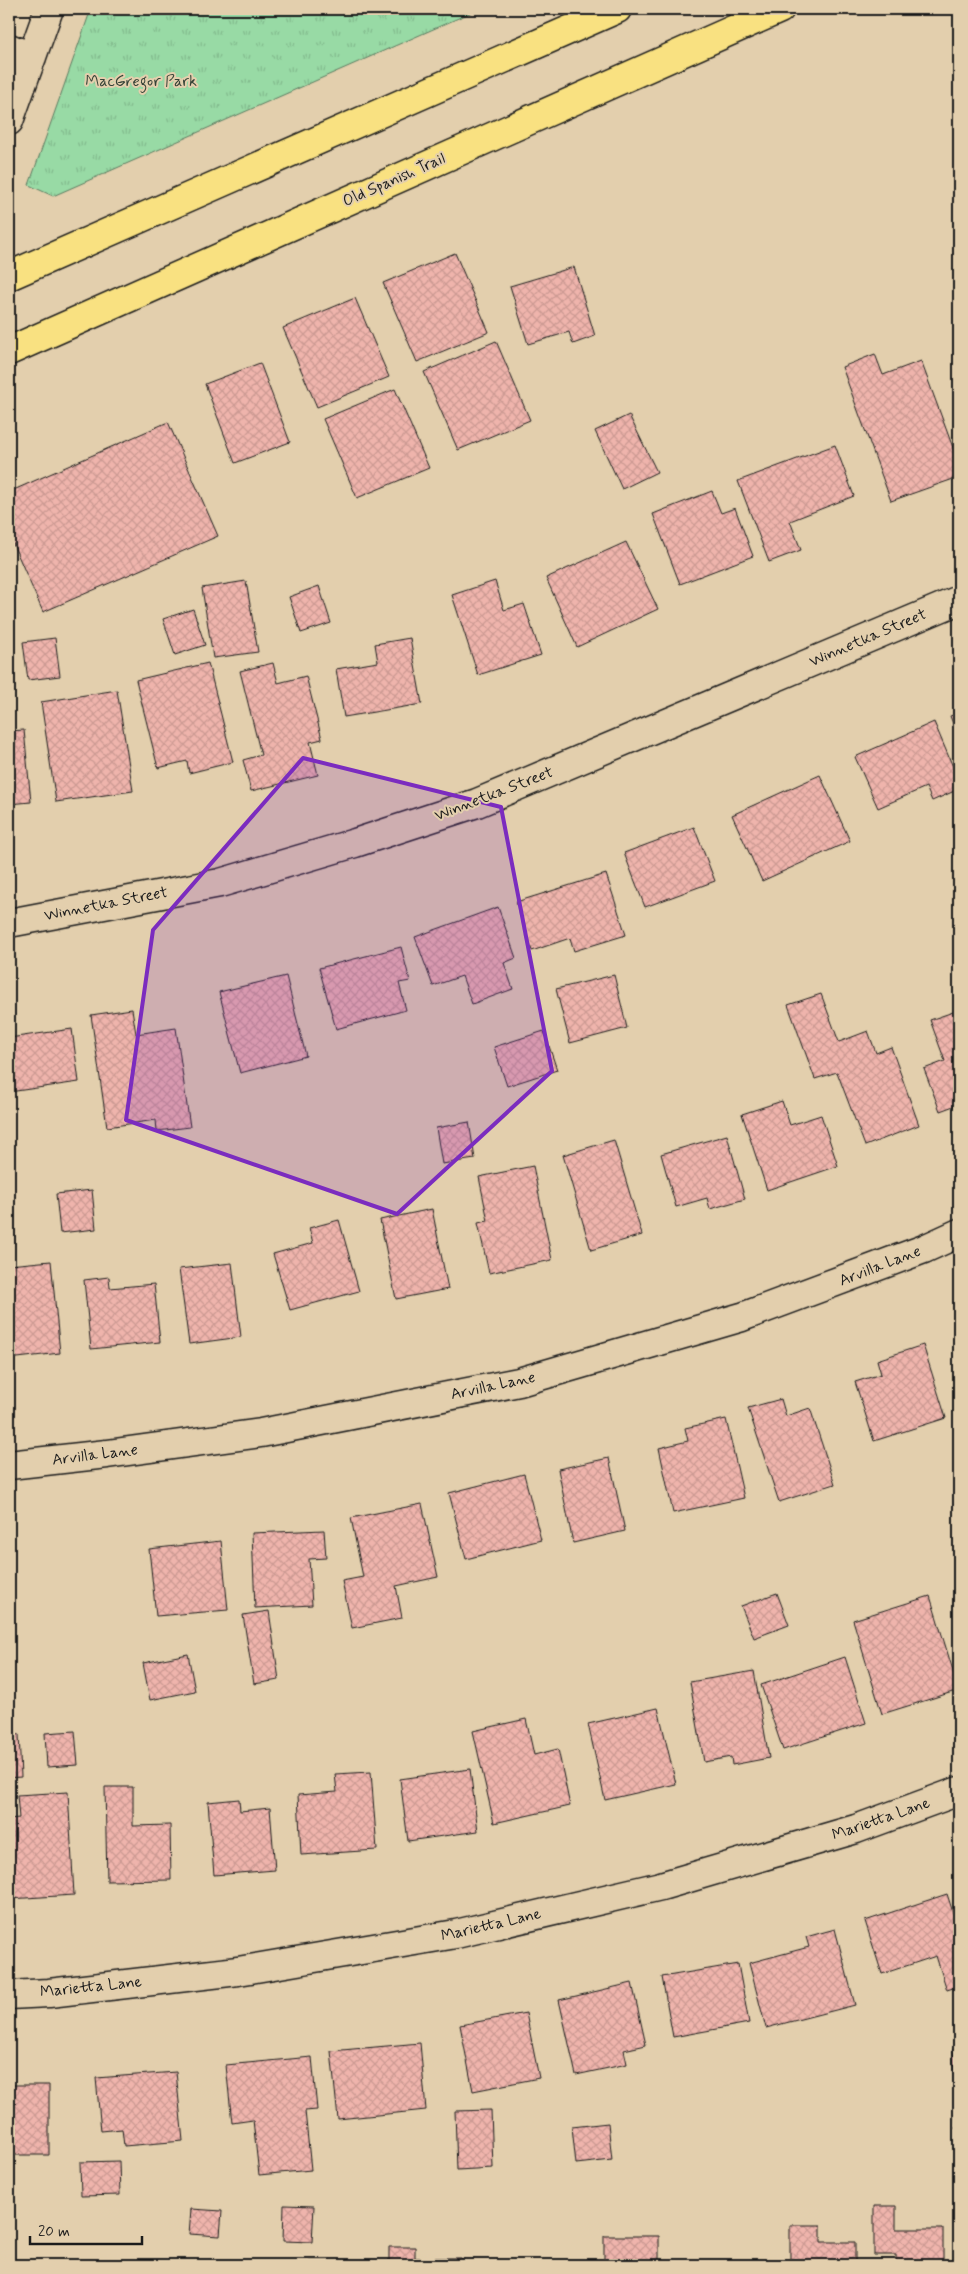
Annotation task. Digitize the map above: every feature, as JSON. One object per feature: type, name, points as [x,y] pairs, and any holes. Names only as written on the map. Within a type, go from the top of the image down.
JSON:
[{"type":"main road","points":[[9,276],[617,9]]},
{"type":"main road","name":"Old Spanish Trail","points":[[9,352],[780,9]]},
{"type":"street","points":[[9,121],[20,52],[49,9]]},
{"type":"street","name":"Winnetka Street","points":[[9,923],[220,882],[355,844],[477,803],[959,600]]},
{"type":"street","name":"Arvilla Lane","points":[[9,1465],[261,1433],[519,1382],[742,1317],[924,1249],[959,1232]]},
{"type":"street","name":"Marietta Lane","points":[[9,1995],[49,1993],[238,1971],[456,1934],[661,1886],[856,1830],[959,1791]]},
{"type":"highlighted area","points":[[303,758],[501,807],[552,1071],[397,1214],[126,1120],[153,930]]},
{"type":"green space","name":"MacGregor Park","points":[[91,9],[479,9],[53,196],[29,185]]},
{"type":"building","points":[[455,253],[489,332],[417,362],[383,283]]},
{"type":"building","points":[[574,267],[595,336],[573,344],[569,332],[528,344],[510,286]]},
{"type":"building","points":[[355,298],[389,377],[317,407],[283,328]]},
{"type":"building","points":[[496,341],[530,420],[458,450],[424,372]]},
{"type":"building","points":[[875,354],[883,375],[921,361],[959,464],[959,477],[891,501],[842,367]]},
{"type":"building","points":[[260,363],[290,442],[235,463],[205,384]]},
{"type":"building","points":[[395,389],[429,468],[357,498],[323,419]]},
{"type":"building","points":[[629,415],[657,472],[622,489],[595,431]]},
{"type":"building","points":[[168,422],[218,536],[43,612],[9,535],[9,492]]},
{"type":"building","points":[[835,445],[854,496],[790,521],[801,550],[769,562],[738,481]]},
{"type":"building","points":[[712,491],[721,513],[735,508],[753,556],[680,584],[653,514]]},
{"type":"building","points":[[626,542],[658,609],[577,647],[546,578]]},
{"type":"building","points":[[246,581],[258,652],[213,658],[202,588]]},
{"type":"building","points":[[495,581],[504,610],[524,604],[541,655],[478,675],[452,595]]},
{"type":"building","points":[[319,586],[331,623],[301,633],[289,597]]},
{"type":"building","points":[[193,609],[205,645],[175,655],[163,619]]},
{"type":"building","points":[[55,638],[60,676],[28,680],[23,642]]},
{"type":"building","points":[[410,638],[422,704],[344,717],[336,669],[378,662],[375,644]]},
{"type":"building","points":[[208,663],[233,762],[189,773],[187,761],[158,768],[136,680]]},
{"type":"building","points":[[273,663],[278,683],[306,676],[322,739],[310,742],[318,775],[251,791],[243,760],[261,755],[240,671]]},
{"type":"building","points":[[117,690],[133,791],[56,802],[41,702]]},
{"type":"building","points":[[959,713],[959,739],[950,716]]},
{"type":"building","points":[[934,722],[959,781],[959,789],[932,801],[926,787],[878,808],[855,757]]},
{"type":"building","points":[[24,730],[31,802],[9,804],[9,731]]},
{"type":"building","points":[[820,775],[850,841],[762,881],[732,815]]},
{"type":"building","points":[[694,827],[715,881],[645,907],[624,853]]},
{"type":"building","points":[[606,874],[626,935],[574,951],[570,938],[532,951],[516,902]]},
{"type":"building","points":[[498,907],[516,958],[504,963],[513,989],[472,1004],[462,976],[433,986],[415,937]]},
{"type":"building","points":[[401,947],[410,981],[399,983],[406,1010],[336,1029],[319,968]]},
{"type":"building","points":[[614,975],[627,1028],[570,1043],[556,989]]},
{"type":"building","points":[[286,976],[306,1056],[240,1073],[219,992]]},
{"type":"building","points":[[821,994],[839,1042],[868,1031],[876,1053],[891,1047],[919,1125],[865,1146],[837,1072],[815,1079],[788,1005]]},
{"type":"building","points":[[132,1009],[136,1034],[176,1028],[190,1127],[157,1131],[156,1120],[107,1127],[91,1015]]},
{"type":"building","points":[[959,1010],[959,1104],[940,1111],[924,1069],[945,1061],[930,1020]]},
{"type":"building","points":[[72,1029],[79,1082],[9,1092],[9,1038]]},
{"type":"building","points":[[544,1031],[557,1070],[507,1086],[494,1047]]},
{"type":"building","points":[[782,1101],[790,1125],[821,1115],[838,1166],[767,1190],[742,1114]]},
{"type":"building","points":[[469,1122],[475,1159],[442,1164],[436,1128]]},
{"type":"building","points":[[727,1135],[745,1199],[710,1209],[707,1198],[676,1207],[661,1154]]},
{"type":"building","points":[[614,1140],[642,1235],[591,1250],[563,1155]]},
{"type":"building","points":[[533,1166],[552,1260],[489,1273],[478,1223],[488,1221],[479,1177]]},
{"type":"building","points":[[92,1190],[96,1229],[60,1233],[56,1194]]},
{"type":"building","points":[[432,1209],[448,1289],[396,1299],[380,1220]]},
{"type":"building","points":[[339,1220],[359,1291],[290,1310],[273,1254],[313,1243],[309,1228]]},
{"type":"building","points":[[51,1261],[60,1353],[9,1359],[9,1265]]},
{"type":"building","points":[[232,1263],[241,1337],[189,1344],[179,1269]]},
{"type":"building","points":[[109,1277],[110,1288],[154,1284],[160,1342],[91,1349],[84,1280]]},
{"type":"building","points":[[923,1345],[946,1418],[874,1441],[855,1382],[881,1374],[877,1360]]},
{"type":"building","points":[[781,1399],[786,1416],[810,1408],[835,1484],[779,1502],[748,1408]]},
{"type":"building","points":[[726,1419],[744,1498],[673,1513],[659,1448],[688,1441],[685,1428]]},
{"type":"building","points":[[609,1458],[625,1531],[573,1543],[558,1469]]},
{"type":"building","points":[[524,1474],[541,1540],[466,1559],[449,1493]]},
{"type":"building","points":[[422,1504],[438,1577],[396,1586],[402,1618],[352,1628],[342,1581],[363,1577],[351,1518]]},
{"type":"building","points":[[324,1530],[326,1558],[309,1559],[312,1605],[255,1608],[252,1533]]},
{"type":"building","points":[[221,1541],[228,1610],[156,1616],[149,1549]]},
{"type":"building","points":[[9,1581],[10,1636],[9,1636]]},
{"type":"building","points":[[777,1593],[789,1625],[754,1638],[741,1606]]},
{"type":"building","points":[[930,1596],[959,1690],[882,1714],[853,1620]]},
{"type":"building","points":[[269,1611],[279,1680],[254,1684],[243,1615]]},
{"type":"building","points":[[188,1654],[195,1691],[150,1700],[143,1663]]},
{"type":"building","points":[[845,1657],[866,1723],[783,1750],[761,1685]]},
{"type":"building","points":[[754,1671],[769,1758],[732,1765],[731,1757],[704,1762],[690,1682]]},
{"type":"building","points":[[658,1708],[676,1784],[605,1800],[588,1724]]},
{"type":"building","points":[[526,1719],[534,1755],[558,1749],[570,1806],[494,1823],[473,1731]]},
{"type":"building","points":[[75,1731],[78,1765],[47,1767],[45,1733]]},
{"type":"building","points":[[9,1734],[19,1734],[21,1777],[9,1778]]},
{"type":"building","points":[[470,1769],[478,1831],[408,1841],[400,1779]]},
{"type":"building","points":[[371,1772],[377,1850],[301,1855],[298,1795],[337,1792],[335,1774]]},
{"type":"building","points":[[105,1787],[133,1787],[133,1826],[170,1825],[171,1880],[107,1881]]},
{"type":"building","points":[[68,1792],[74,1895],[9,1899],[9,1819],[19,1818],[17,1795]]},
{"type":"building","points":[[239,1799],[240,1811],[270,1808],[275,1870],[214,1875],[208,1802]]},
{"type":"building","points":[[947,1894],[959,1931],[959,1986],[947,1990],[936,1956],[882,1974],[865,1921]]},
{"type":"building","points":[[835,1929],[855,2005],[766,2028],[749,1963],[809,1947],[806,1937]]},
{"type":"building","points":[[738,1964],[749,2023],[673,2037],[662,1977]]},
{"type":"building","points":[[632,1983],[646,2045],[624,2050],[627,2064],[576,2075],[559,2000]]},
{"type":"building","points":[[526,2013],[539,2078],[473,2091],[460,2025]]},
{"type":"building","points":[[420,2043],[426,2110],[338,2119],[331,2051]]},
{"type":"building","points":[[953,2049],[959,2049],[959,2139],[957,2139]]},
{"type":"building","points":[[312,2057],[317,2110],[305,2111],[311,2170],[259,2175],[253,2120],[232,2123],[226,2065]]},
{"type":"building","points":[[176,2072],[183,2141],[124,2146],[122,2129],[101,2131],[96,2078]]},
{"type":"building","points":[[9,2085],[49,2085],[49,2155],[9,2155]]},
{"type":"building","points":[[491,2110],[493,2168],[457,2170],[455,2111]]},
{"type":"building","points":[[608,2123],[612,2160],[576,2164],[572,2127]]},
{"type":"building","points":[[119,2161],[120,2195],[81,2196],[80,2162]]},
{"type":"building","points":[[284,2205],[314,2206],[312,2242],[283,2241]]},
{"type":"building","points":[[874,2206],[896,2206],[896,2229],[943,2229],[943,2265],[896,2265],[896,2255],[874,2255]]},
{"type":"building","points":[[191,2209],[222,2211],[220,2236],[189,2234]]},
{"type":"building","points":[[790,2225],[821,2225],[821,2242],[855,2242],[855,2265],[790,2265]]},
{"type":"building","points":[[604,2236],[659,2236],[659,2265],[593,2265],[604,2264]]},
{"type":"building","points":[[389,2247],[415,2247],[415,2258],[461,2258],[461,2265],[389,2265]]},
{"type":"building","points":[[309,2262],[371,2262],[371,2265],[309,2265]]}]
